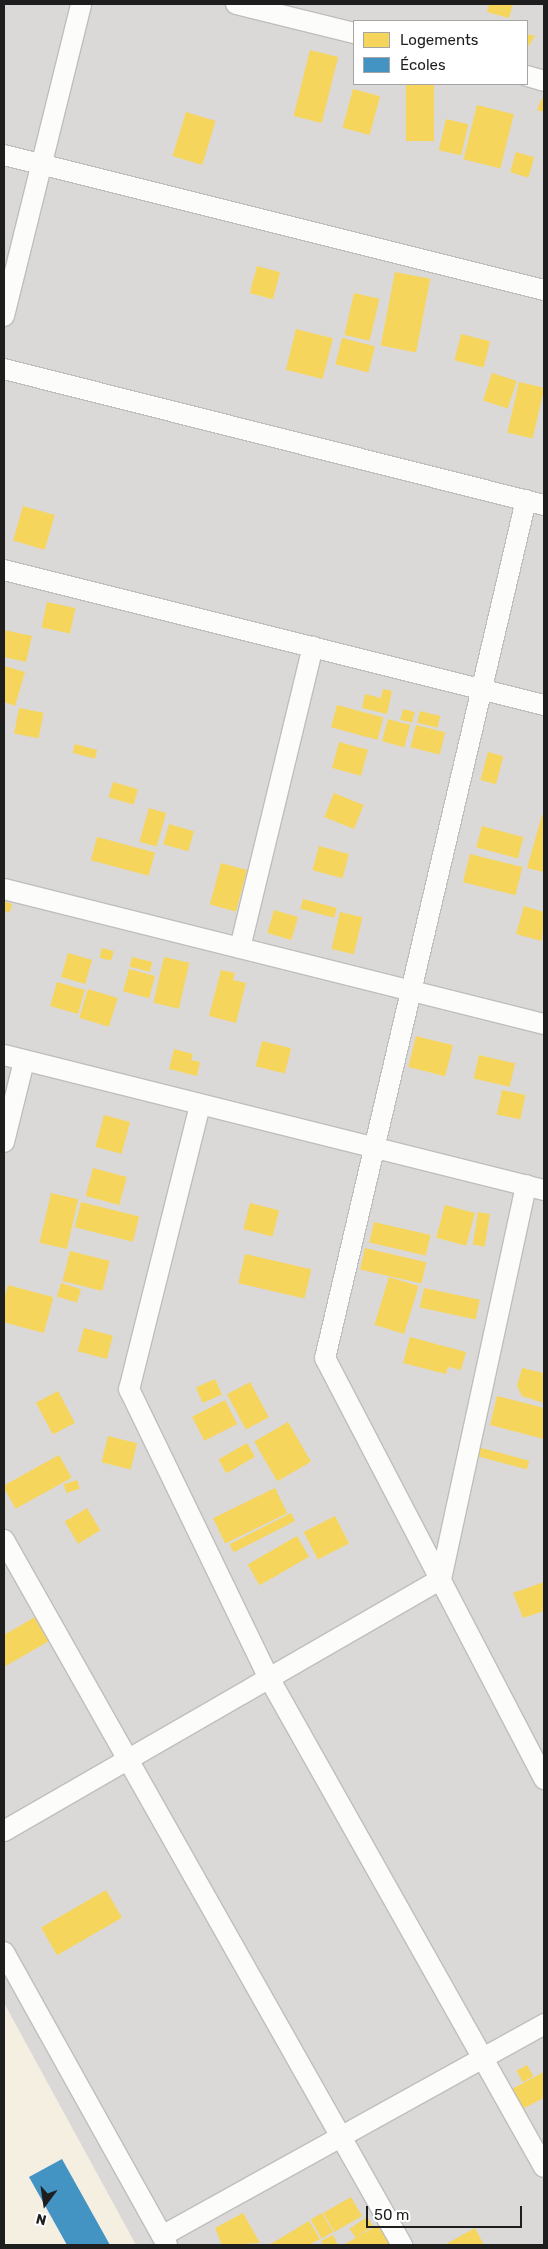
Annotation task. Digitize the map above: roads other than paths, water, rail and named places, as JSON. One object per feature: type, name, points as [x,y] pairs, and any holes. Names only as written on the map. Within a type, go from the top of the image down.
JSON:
[{"type":"street","points":[[4,316],[81,4]]},
{"type":"street","points":[[236,4],[353,33]]},
{"type":"street","points":[[528,76],[544,81]]},
{"type":"street","points":[[4,155],[544,290]]},
{"type":"street","points":[[4,369],[535,502],[482,689],[325,1358],[544,1779]]},
{"type":"street","points":[[4,570],[544,705]]},
{"type":"street","points":[[240,948],[313,647]]},
{"type":"street","points":[[4,889],[544,1024]]},
{"type":"street","points":[[4,1056],[535,1188],[441,1579],[4,1831]]},
{"type":"street","points":[[4,1142],[24,1060]]},
{"type":"street","points":[[200,1104],[129,1389],[269,1678],[544,2167]]},
{"type":"street","points":[[4,1540],[402,2245]]},
{"type":"street","points":[[4,1952],[164,2241],[340,2137],[544,2024]]}]
